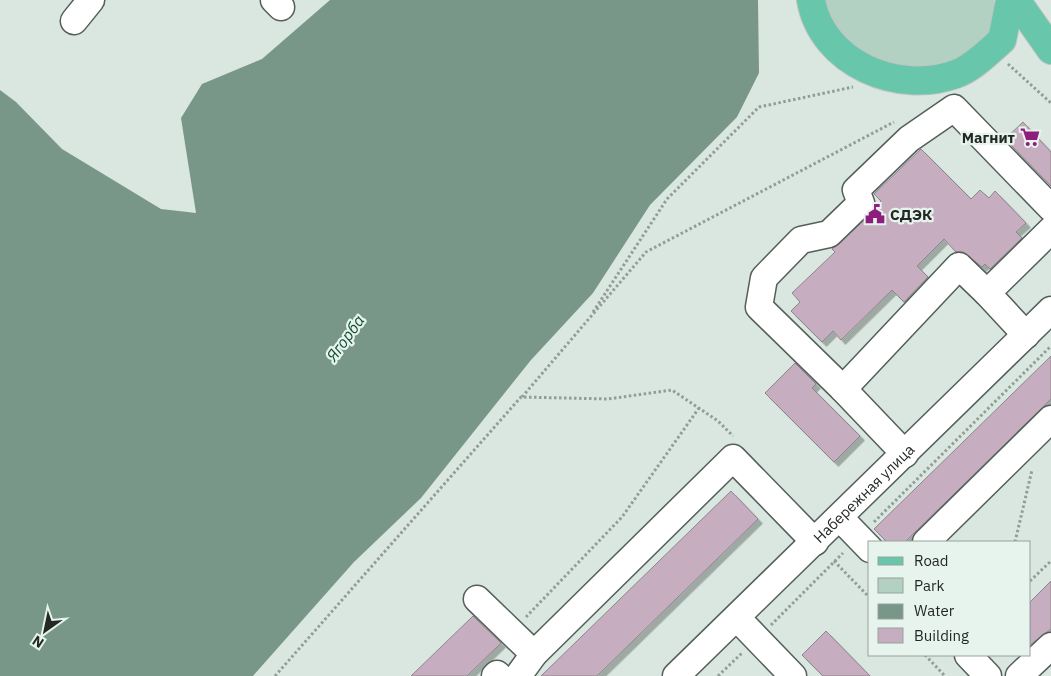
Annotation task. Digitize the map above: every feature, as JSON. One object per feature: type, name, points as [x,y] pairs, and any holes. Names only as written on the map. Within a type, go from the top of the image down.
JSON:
[{"type":"main road","points":[[811,0],[825,33],[842,54],[868,70],[897,79],[925,81],[957,74],[1002,40],[1010,0]]},
{"type":"main road","points":[[1016,0],[1047,46]]},
{"type":"main road","points":[[1002,40],[1047,46]]},
{"type":"street","points":[[74,20],[91,0]]},
{"type":"street","points":[[905,454],[843,389],[759,307],[764,278],[801,240],[829,234],[861,203],[856,190],[909,139],[954,108],[1051,208]]},
{"type":"street","points":[[986,293],[1051,230]]},
{"type":"street","points":[[843,389],[959,266],[1026,335]]},
{"type":"street","name":"Набережная улица","points":[[676,676],[1051,310]]},
{"type":"street","points":[[927,541],[1051,419]]},
{"type":"street","points":[[518,676],[534,654],[733,458],[815,542]]},
{"type":"street","points":[[840,518],[864,543]]},
{"type":"street","points":[[477,599],[534,654]]},
{"type":"street","points":[[737,618],[793,676]]},
{"type":"street","points":[[1019,676],[1051,646]]},
{"type":"street","points":[[969,656],[988,676]]},
{"type":"path","points":[[586,322],[667,199],[759,107],[858,86]]},
{"type":"path","points":[[275,676],[646,252],[888,123],[898,121]]},
{"type":"path","points":[[718,676],[834,561],[864,543],[1051,346]]},
{"type":"path","points":[[521,397],[608,399],[672,390],[718,421],[738,442]]},
{"type":"path","points":[[511,632],[622,517],[699,408]]},
{"type":"path","points":[[1015,541],[1033,466]]},
{"type":"path","points":[[815,542],[868,596]]},
{"type":"path","points":[[1031,580],[1051,561]]},
{"type":"path","points":[[926,656],[945,676]]},
{"type":"green space","points":[[823,0],[994,0],[998,17],[995,36],[952,64],[940,68],[902,67],[886,64],[872,58],[848,41],[830,16]]},
{"type":"water","name":"Ягорба","points":[[330,0],[758,0],[759,73],[737,117],[650,205],[593,293],[531,360],[421,498],[354,562],[253,676],[0,676],[0,90],[16,102],[62,149],[161,209],[196,213],[181,118],[202,84],[262,59]]},
{"type":"building","points":[[1023,122],[1051,152],[1051,186],[1005,139]]},
{"type":"building","points":[[921,149],[971,199],[980,190],[989,198],[995,191],[1026,223],[1016,232],[1022,238],[990,269],[985,264],[982,267],[963,252],[956,252],[944,239],[917,266],[928,277],[904,302],[892,290],[841,340],[833,331],[822,342],[791,311],[800,302],[792,293],[835,252],[832,249],[871,214],[881,201],[874,194]]},
{"type":"building","points":[[1051,356],[1051,399],[906,541],[886,541],[874,529]]},
{"type":"building","points":[[795,363],[816,384],[812,388],[860,436],[834,462],[765,393]]},
{"type":"building","points":[[731,491],[758,519],[597,676],[541,676]]},
{"type":"building","points":[[1051,581],[1051,629],[1031,644],[1031,601]]},
{"type":"building","points":[[473,616],[501,643],[467,676],[411,676]]},
{"type":"building","points":[[826,631],[870,676],[823,676],[802,655]]},
{"type":"place","name":"Магнит","points":[[1030,137]]},
{"type":"place","name":"СДЭК","points":[[875,214]]}]
